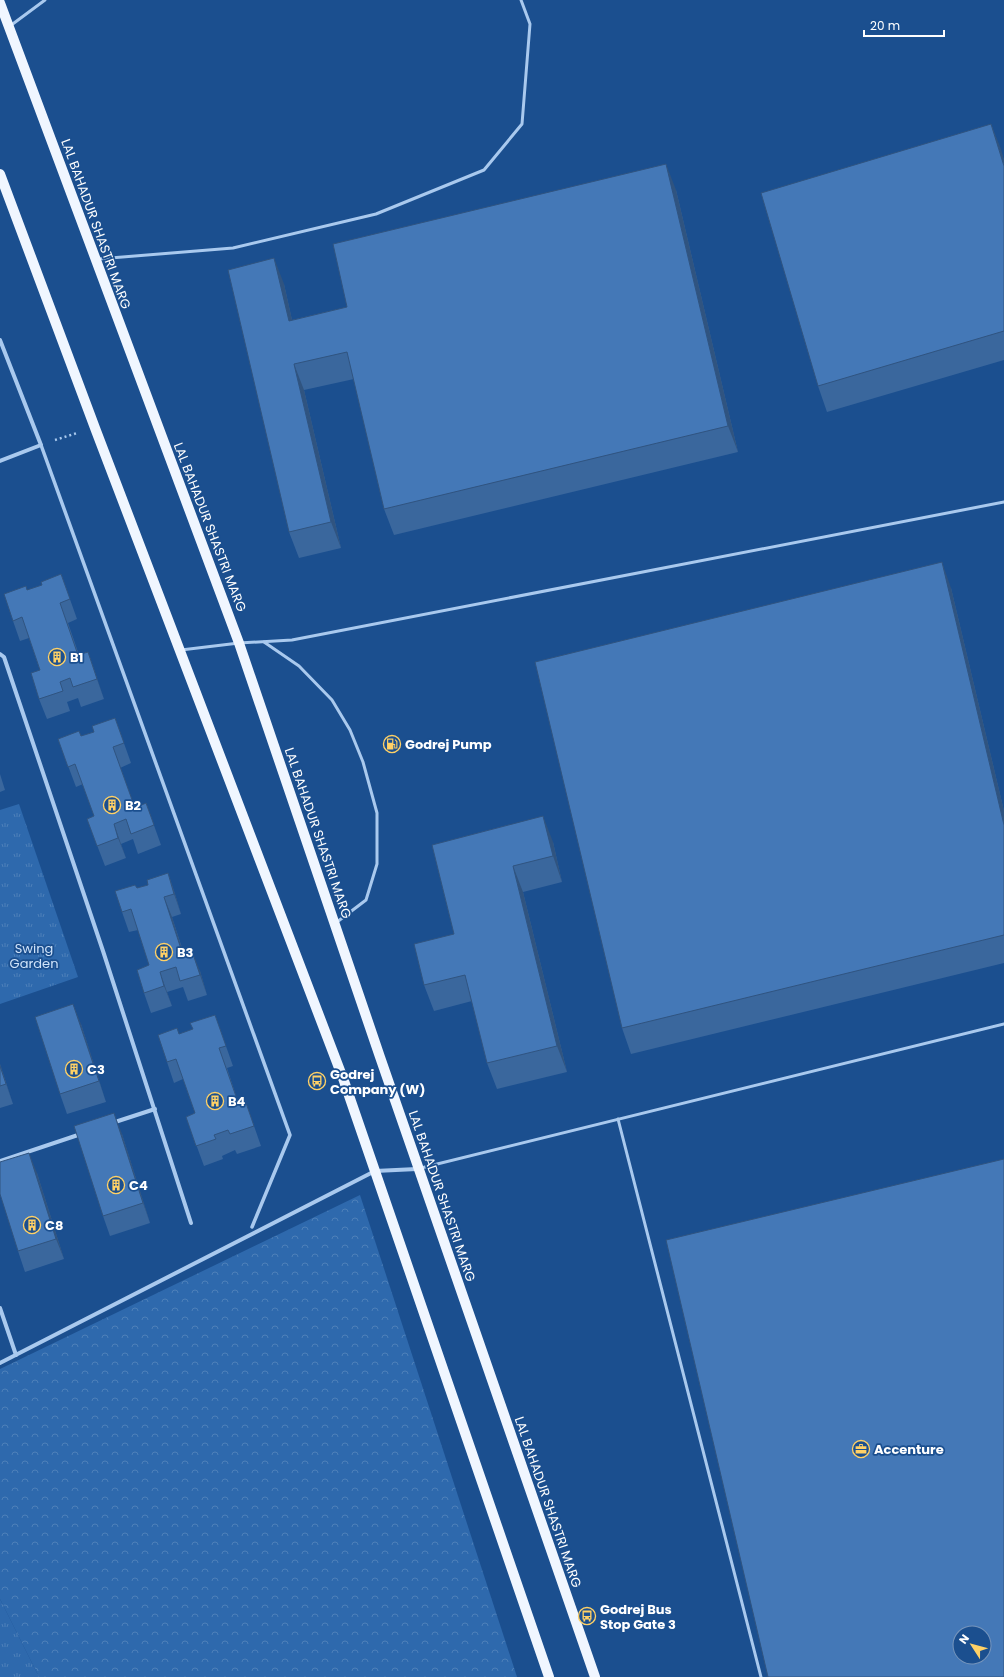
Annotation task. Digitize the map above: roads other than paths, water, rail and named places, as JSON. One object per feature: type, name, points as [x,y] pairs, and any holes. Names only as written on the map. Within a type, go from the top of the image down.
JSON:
[{"type":"main road","name":"LAL BAHADUR SHASTRI MARG","points":[[0,3],[239,643],[418,1168],[595,1677]]},
{"type":"main road","points":[[0,174],[95,428],[344,1081],[549,1677]]},
{"type":"street","points":[[0,340],[42,445],[290,1135],[252,1227]]},
{"type":"street","points":[[0,461],[42,445]]},
{"type":"street","points":[[0,654],[4,657],[7,665],[155,1109],[191,1222]]},
{"type":"street","points":[[110,1124],[155,1109]]},
{"type":"street","points":[[0,1161],[88,1131]]},
{"type":"street","points":[[0,1363],[376,1171],[418,1168]]},
{"type":"street","points":[[0,1308],[16,1355]]},
{"type":"lane","points":[[9,28],[45,0]]},
{"type":"lane","points":[[95,259],[233,248],[376,214],[484,170],[522,124],[530,24],[521,0]]},
{"type":"lane","points":[[180,650],[239,643],[292,640],[1004,502]]},
{"type":"lane","points":[[264,642],[299,666],[332,700],[350,730],[363,762],[377,813],[377,864],[366,900],[334,924]]},
{"type":"lane","points":[[418,1168],[1004,1024]]},
{"type":"lane","points":[[618,1119],[761,1677]]},
{"type":"place","name":"B1","points":[[57,657]]},
{"type":"place","name":"Godrej Pump","points":[[392,744]]},
{"type":"place","name":"B2","points":[[112,805]]},
{"type":"place","name":"B3","points":[[164,952]]},
{"type":"place","name":"C3","points":[[74,1069]]},
{"type":"place","name":"Godrej Company (W)","points":[[317,1081]]},
{"type":"place","name":"B4","points":[[215,1101]]},
{"type":"place","name":"C4","points":[[116,1185]]},
{"type":"place","name":"C8","points":[[32,1225]]},
{"type":"place","name":"Accenture","points":[[861,1449]]},
{"type":"place","name":"Godrej Bus Stop Gate 3","points":[[587,1616]]},
{"type":"park label","name":"Swing Garden","points":[[34,956]]}]
